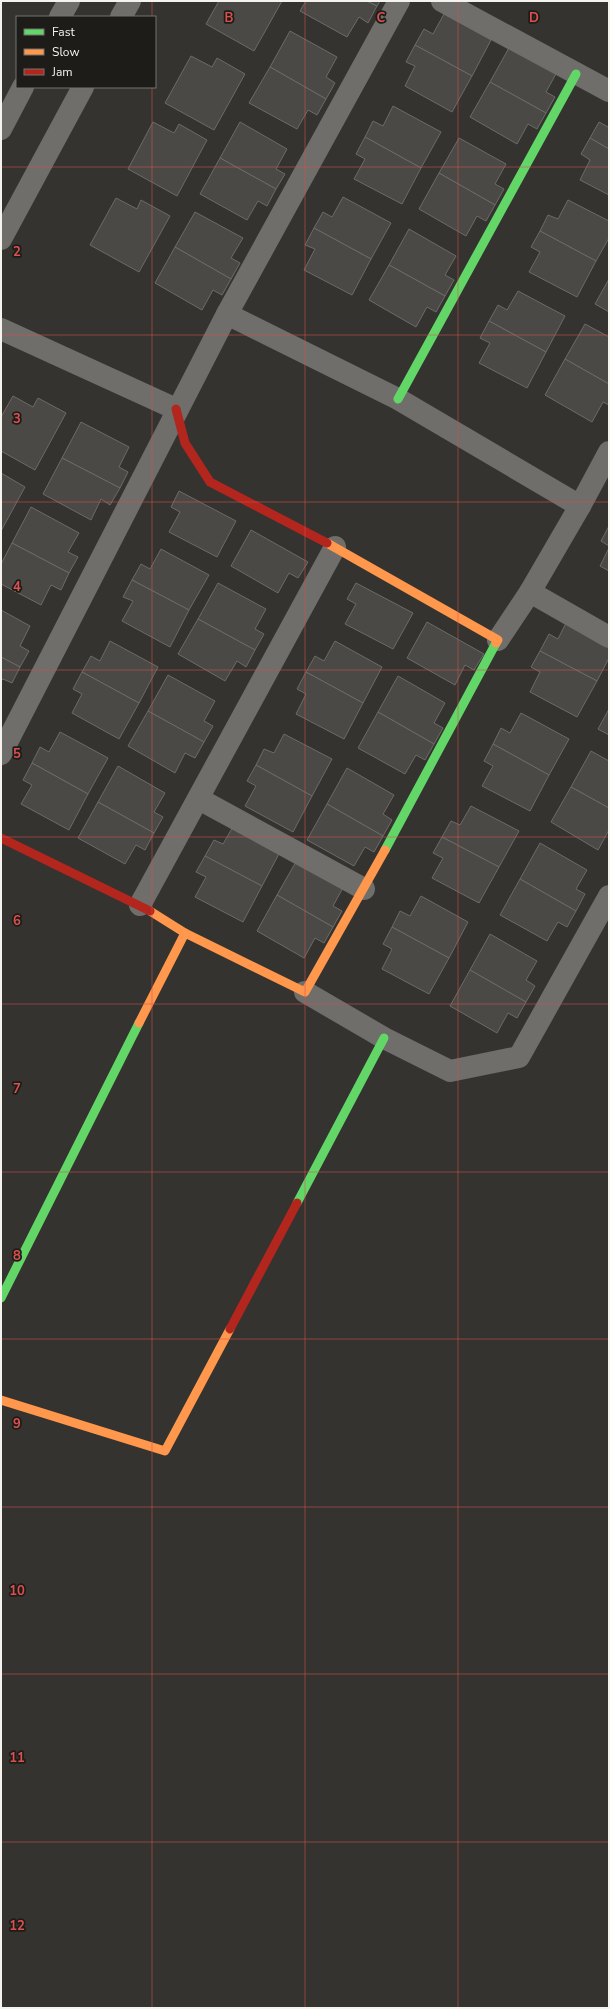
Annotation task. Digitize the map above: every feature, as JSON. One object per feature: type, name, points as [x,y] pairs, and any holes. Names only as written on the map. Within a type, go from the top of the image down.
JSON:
[{"type":"street","points":[[61,16],[69,1]]},
{"type":"street","points":[[122,16],[130,1]]},
{"type":"street","points":[[1,754],[176,409],[399,1]]},
{"type":"street","points":[[442,1],[609,91]]},
{"type":"street","points":[[398,399],[576,74]]},
{"type":"street","points":[[1,129],[22,88]]},
{"type":"street","points":[[1,239],[82,88]]},
{"type":"street","points":[[227,314],[398,399],[580,506]]},
{"type":"street","points":[[1,329],[176,409],[186,443],[210,482],[335,547],[498,640]]},
{"type":"street","points":[[305,992],[364,889],[498,640],[530,592],[580,506],[609,452]]},
{"type":"street","points":[[140,905],[335,547]]},
{"type":"street","points":[[530,592],[609,637]]},
{"type":"street","points":[[199,799],[364,889]]},
{"type":"street","points":[[1,838],[140,905],[185,933],[305,992],[384,1038],[450,1071],[519,1058],[609,896]]},
{"type":"street","points":[[1,1298],[185,933]]},
{"type":"street","points":[[1,1400],[165,1451],[384,1038]]},
{"type":"building","points":[[219,1],[282,1],[254,51],[206,24]]},
{"type":"building","points":[[306,1],[367,1],[377,6],[368,23],[359,17],[347,37],[300,11]]},
{"type":"building","points":[[367,1],[380,1],[377,6]]},
{"type":"building","points":[[444,14],[491,40],[472,76],[415,45],[424,29],[433,34]]},
{"type":"building","points":[[290,31],[337,57],[326,77],[335,83],[326,99],[270,67]]},
{"type":"building","points":[[415,45],[472,76],[452,112],[405,86],[415,66],[406,62]]},
{"type":"building","points":[[510,46],[557,72],[546,92],[555,97],[546,113],[490,82]]},
{"type":"building","points":[[191,56],[212,67],[217,58],[245,74],[214,130],[165,103]]},
{"type":"building","points":[[270,67],[326,99],[317,115],[308,110],[297,129],[249,103]]},
{"type":"building","points":[[490,82],[546,113],[537,129],[528,124],[517,144],[470,117]]},
{"type":"building","points":[[393,106],[441,132],[421,168],[365,137],[373,121],[383,126]]},
{"type":"building","points":[[153,122],[174,133],[179,124],[207,140],[177,196],[128,169]]},
{"type":"building","points":[[240,122],[287,149],[276,169],[285,174],[276,189],[220,158]]},
{"type":"building","points":[[599,122],[608,127],[609,125],[609,149],[590,138]]},
{"type":"building","points":[[365,137],[421,168],[402,204],[354,179],[365,159],[356,154]]},
{"type":"building","points":[[459,138],[506,164],[495,184],[504,189],[495,205],[439,173]]},
{"type":"building","points":[[590,138],[609,149],[609,195],[580,180],[590,160],[581,154]]},
{"type":"building","points":[[220,158],[276,189],[267,206],[258,201],[247,220],[200,194]]},
{"type":"building","points":[[439,173],[495,205],[486,221],[477,216],[466,236],[419,209]]},
{"type":"building","points":[[343,197],[391,223],[371,259],[314,228],[323,212],[332,217]]},
{"type":"building","points":[[116,198],[137,209],[141,200],[170,216],[139,272],[90,245]]},
{"type":"building","points":[[568,200],[609,221],[609,238],[596,261],[540,231],[548,215],[558,219]]},
{"type":"building","points":[[195,212],[243,238],[231,258],[240,263],[231,279],[175,247]]},
{"type":"building","points":[[314,228],[371,259],[352,295],[304,270],[315,249],[305,245]]},
{"type":"building","points":[[409,229],[456,256],[445,275],[454,280],[445,296],[389,265]]},
{"type":"building","points":[[540,231],[596,261],[577,297],[529,272],[540,252],[531,247]]},
{"type":"building","points":[[175,247],[231,279],[222,295],[213,290],[202,310],[155,283]]},
{"type":"building","points":[[389,265],[445,296],[436,312],[427,307],[416,327],[369,300]]},
{"type":"building","points":[[609,279],[609,312],[595,304]]},
{"type":"building","points":[[518,291],[565,316],[546,352],[489,321],[498,305],[507,310]]},
{"type":"building","points":[[489,321],[546,352],[527,388],[479,363],[490,343],[480,338]]},
{"type":"building","points":[[585,324],[609,337],[609,384],[565,359]]},
{"type":"building","points":[[565,359],[609,384],[609,405],[603,402],[592,422],[545,395]]},
{"type":"building","points":[[13,396],[33,407],[38,398],[66,413],[35,470],[1,451],[1,417]]},
{"type":"building","points":[[81,422],[129,447],[119,467],[128,472],[120,488],[62,458]]},
{"type":"building","points":[[62,458],[120,488],[110,505],[101,499],[91,520],[43,494]]},
{"type":"building","points":[[1,473],[25,487],[1,531]]},
{"type":"building","points":[[179,491],[236,521],[217,557],[169,532],[180,512],[171,507]]},
{"type":"building","points":[[31,507],[79,533],[68,552],[78,557],[69,573],[12,543]]},
{"type":"building","points":[[609,526],[609,546],[601,541]]},
{"type":"building","points":[[251,530],[308,562],[298,578],[289,573],[278,593],[231,566]]},
{"type":"building","points":[[12,543],[69,573],[61,590],[51,585],[41,605],[1,584],[1,564]]},
{"type":"building","points":[[609,548],[609,571],[600,566]]},
{"type":"building","points":[[161,549],[209,575],[189,610],[132,580],[141,564],[150,569]]},
{"type":"building","points":[[132,580],[189,610],[170,647],[122,621],[133,601],[123,597]]},
{"type":"building","points":[[218,583],[266,609],[255,629],[264,634],[255,650],[198,619]]},
{"type":"building","points":[[356,583],[413,613],[393,649],[345,624],[356,604],[347,599]]},
{"type":"building","points":[[1,610],[30,626],[20,646],[29,651],[20,667],[1,657]]},
{"type":"building","points":[[198,619],[255,650],[246,667],[237,661],[225,681],[178,654]]},
{"type":"building","points":[[568,619],[609,641],[609,658],[597,681],[540,651],[549,634],[558,639]]},
{"type":"building","points":[[427,622],[484,654],[474,670],[465,665],[455,685],[407,658]]},
{"type":"building","points":[[110,641],[158,667],[139,703],[82,672],[91,656],[100,661]]},
{"type":"building","points":[[335,641],[382,667],[363,703],[306,672],[315,656],[324,661]]},
{"type":"building","points":[[540,651],[597,681],[577,717],[530,692],[540,672],[531,667]]},
{"type":"building","points":[[1,657],[20,667],[12,683],[3,679],[1,681]]},
{"type":"building","points":[[82,672],[139,703],[119,739],[72,713],[82,694],[73,689]]},
{"type":"building","points":[[306,672],[363,703],[344,739],[296,714],[306,694],[297,689]]},
{"type":"building","points":[[168,675],[215,701],[204,721],[213,726],[204,742],[148,711]]},
{"type":"building","points":[[398,676],[445,703],[434,723],[443,728],[434,744],[378,712]]},
{"type":"building","points":[[609,709],[609,735],[598,729]]},
{"type":"building","points":[[148,711],[204,742],[195,758],[185,753],[175,773],[128,746]]},
{"type":"building","points":[[378,712],[434,744],[425,760],[416,755],[405,774],[358,748]]},
{"type":"building","points":[[521,713],[569,739],[549,775],[493,744],[501,728],[510,733]]},
{"type":"building","points":[[60,732],[108,758],[88,794],[32,763],[40,747],[49,752]]},
{"type":"building","points":[[284,734],[332,759],[312,796],[256,765],[264,749],[274,753]]},
{"type":"building","points":[[493,744],[549,775],[530,811],[482,786],[493,766],[484,761]]},
{"type":"building","points":[[591,751],[609,761],[609,808],[571,787]]},
{"type":"building","points":[[32,763],[88,794],[69,830],[21,804],[32,785],[23,780]]},
{"type":"building","points":[[256,765],[312,796],[293,832],[245,806],[256,786],[247,781]]},
{"type":"building","points":[[118,766],[165,793],[154,812],[163,817],[154,833],[98,802]]},
{"type":"building","points":[[347,768],[394,795],[383,814],[392,820],[383,836],[327,804]]},
{"type":"building","points":[[571,787],[609,808],[609,830],[598,850],[551,822]]},
{"type":"building","points":[[98,802],[154,833],[145,850],[136,845],[125,864],[78,838]]},
{"type":"building","points":[[327,804],[383,836],[374,852],[365,847],[354,866],[307,840]]},
{"type":"building","points":[[471,806],[519,831],[499,867],[442,837],[451,821],[460,825]]},
{"type":"building","points":[[234,825],[281,850],[262,886],[205,856],[214,840],[223,844]]},
{"type":"building","points":[[442,837],[499,867],[479,903],[432,878],[443,858],[433,853]]},
{"type":"building","points":[[540,843],[587,870],[576,889],[585,894],[576,911],[520,879]]},
{"type":"building","points":[[205,856],[262,886],[243,922],[195,897],[206,877],[196,872]]},
{"type":"building","points":[[297,860],[344,886],[333,906],[342,911],[333,927],[277,895]]},
{"type":"building","points":[[520,879],[576,911],[567,927],[558,922],[547,941],[500,915]]},
{"type":"building","points":[[277,895],[333,927],[324,943],[315,938],[304,958],[257,931]]},
{"type":"building","points":[[421,896],[468,922],[449,958],[392,927],[400,911],[410,916]]},
{"type":"building","points":[[392,927],[449,958],[429,994],[382,969],[392,949],[383,944]]},
{"type":"building","points":[[490,934],[537,961],[526,980],[535,986],[526,1002],[470,970]]},
{"type":"building","points":[[470,970],[526,1002],[517,1018],[508,1013],[497,1033],[450,1006]]},
{"type":"traffic: fast","points":[[398,399],[576,74]]},
{"type":"traffic: fast","points":[[385,850],[496,643]]},
{"type":"traffic: fast","points":[[1,1298],[139,1023]]},
{"type":"traffic: fast","points":[[297,1203],[384,1038]]},
{"type":"traffic: slow","points":[[327,543],[498,640],[496,643]]},
{"type":"traffic: slow","points":[[150,911],[185,933],[305,992],[385,850]]},
{"type":"traffic: slow","points":[[139,1023],[185,933]]},
{"type":"traffic: slow","points":[[1,1400],[165,1451],[230,1329]]},
{"type":"traffic: jam","points":[[176,409],[185,443],[210,482],[327,543]]},
{"type":"traffic: jam","points":[[1,838],[150,911]]},
{"type":"traffic: jam","points":[[230,1329],[297,1203]]}]
